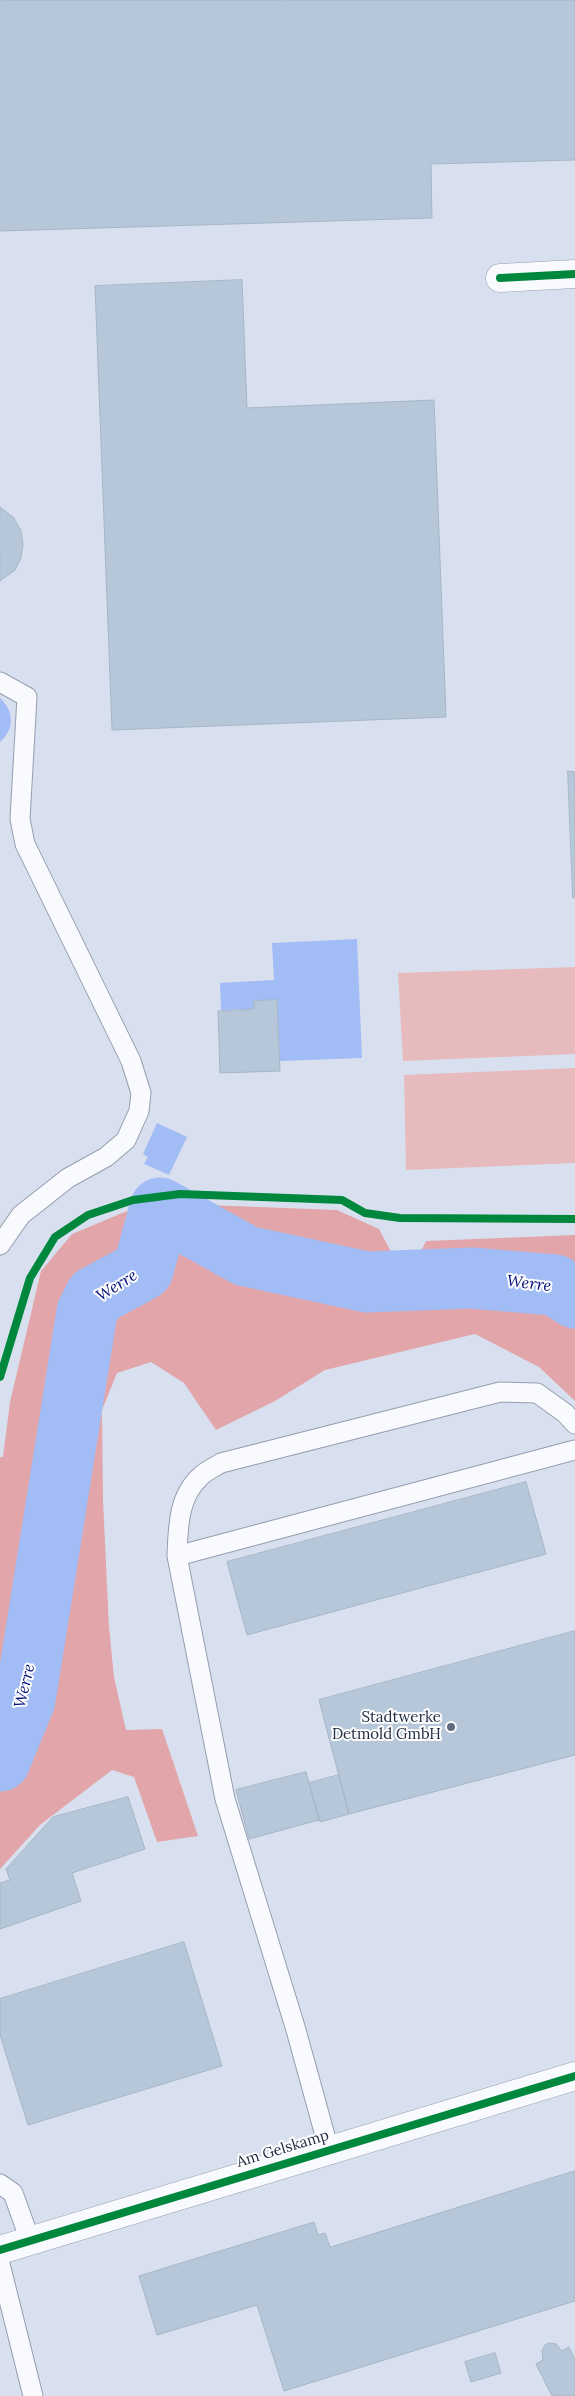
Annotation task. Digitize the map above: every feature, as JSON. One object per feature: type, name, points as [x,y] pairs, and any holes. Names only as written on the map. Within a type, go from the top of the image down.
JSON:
[{"type":"street","points":[[500,278],[575,274]]},
{"type":"street","name":"Am Gelskamp","points":[[0,2250],[575,2076]]},
{"type":"lane","points":[[0,682],[27,698],[20,819],[26,844],[131,1061],[141,1093],[139,1111],[126,1140],[106,1158],[68,1178],[21,1215],[0,1245]]},
{"type":"lane","points":[[330,2150],[226,1799],[177,1556],[178,1523],[185,1499],[200,1476],[221,1463],[500,1392],[537,1394],[565,1413],[575,1424]]},
{"type":"lane","points":[[177,1556],[575,1450]]},
{"type":"lane","points":[[0,2184],[13,2193],[30,2240]]},
{"type":"lane","points":[[0,2264],[32,2396]]},
{"type":"shaded area","points":[[575,967],[575,1054],[403,1061],[398,973]]},
{"type":"shaded area","points":[[575,1068],[575,1163],[406,1170],[404,1075]]},
{"type":"shaded area","points":[[208,1205],[337,1210],[379,1229],[397,1263],[416,1262],[426,1241],[575,1235],[575,1401],[539,1367],[475,1334],[325,1370],[275,1401],[216,1430],[184,1383],[151,1362],[117,1373],[102,1410],[103,1500],[109,1627],[114,1677],[126,1730],[162,1729],[198,1836],[157,1842],[134,1777],[112,1770],[40,1825],[0,1869],[0,1457],[3,1457],[10,1402],[41,1271],[72,1234],[132,1209]]},
{"type":"water","points":[[0,698],[8,709],[11,720],[5,737],[0,742]]},
{"type":"water","points":[[357,939],[362,1058],[280,1061],[277,1000],[254,1001],[254,1009],[221,1010],[220,983],[274,980],[272,943]]},
{"type":"water","points":[[157,1123],[187,1137],[169,1175],[144,1164],[148,1157],[143,1154]]},
{"type":"building","points":[[0,0],[575,0],[575,160],[431,164],[432,218],[0,231]]},
{"type":"building","points":[[242,280],[247,408],[434,400],[446,717],[112,730],[95,286]]},
{"type":"building","points":[[0,507],[14,518],[21,531],[23,545],[21,558],[15,570],[0,581]]},
{"type":"building","points":[[568,771],[575,772],[575,897],[573,898]]},
{"type":"building","points":[[277,1000],[280,1071],[220,1073],[218,1011],[254,1009],[254,1001]]},
{"type":"building","points":[[526,1482],[546,1554],[247,1635],[227,1562]]},
{"type":"building","name":"Stadtwerke Detmold GmbH","points":[[575,1631],[575,1755],[349,1814],[319,1700]]},
{"type":"building","points":[[306,1772],[319,1820],[249,1839],[236,1790]]},
{"type":"building","points":[[339,1775],[349,1814],[320,1822],[309,1783]]},
{"type":"building","points":[[128,1797],[145,1849],[72,1873],[81,1901],[0,1929],[0,1883],[10,1880],[6,1869],[53,1817]]},
{"type":"building","points":[[184,1942],[222,2066],[28,2125],[0,2035],[0,1999]]},
{"type":"building","points":[[575,2171],[575,2301],[284,2391],[257,2305],[157,2335],[139,2276],[314,2222],[318,2235],[325,2233],[330,2247]]},
{"type":"building","points":[[550,2343],[556,2344],[562,2351],[569,2347],[575,2359],[575,2396],[552,2396],[536,2364],[543,2360],[542,2351],[545,2345]]},
{"type":"building","points":[[495,2353],[501,2373],[471,2382],[465,2362]]},
{"type":"waterway","name":"Werre","points":[[0,1761],[25,1700],[87,1312],[95,1296],[143,1270],[160,1208],[246,1256],[367,1282],[471,1278],[555,1285],[575,1298]]},
{"type":"cycle path","points":[[500,278],[575,274]]},
{"type":"cycle path","points":[[0,1377],[30,1278],[55,1237],[88,1215],[133,1200],[180,1194],[342,1200],[365,1213],[400,1218],[575,1219]]},
{"type":"cycle path","points":[[0,2250],[575,2076]]},
{"type":"place","name":"Stadtwerke Detmold GmbH","points":[[451,1727]]}]
